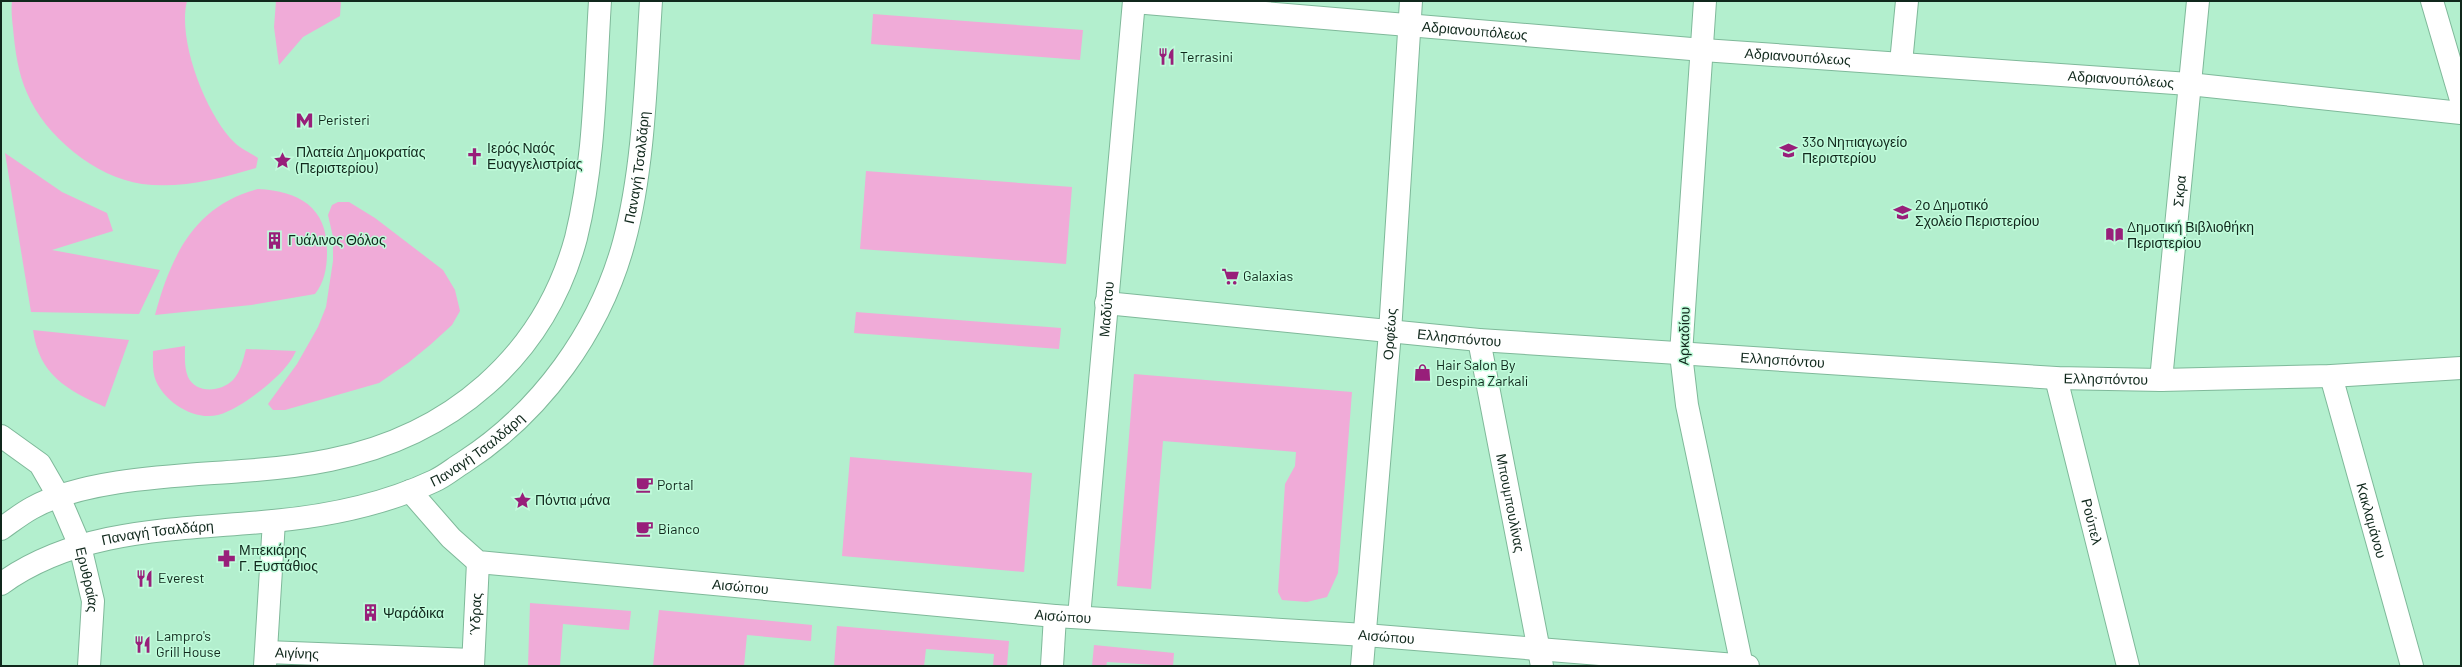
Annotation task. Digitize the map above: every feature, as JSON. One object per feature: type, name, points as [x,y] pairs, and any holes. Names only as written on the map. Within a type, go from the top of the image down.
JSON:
[{"type":"street","points":[[1,529],[32,508],[59,497],[96,487],[141,480],[283,468],[332,460],[372,448],[424,427],[460,407],[497,376],[535,331],[560,282],[575,238],[588,174],[600,1]]},
{"type":"street","name":"Παναγή Τσαλδάρη","points":[[1,584],[45,558],[80,546],[150,531],[312,517],[410,491],[437,480],[488,447],[522,414],[574,354],[605,295],[624,242],[634,192],[644,109],[651,1]]},
{"type":"street","name":"Ορφέως","points":[[1362,666],[1390,332],[1411,1]]},
{"type":"street","name":"Αρκαδίου","points":[[1705,1],[1703,50],[1681,354],[1687,405],[1742,666]]},
{"type":"street","points":[[1901,63],[1907,1]]},
{"type":"street","name":"Σκρα","points":[[2160,380],[2198,1]]},
{"type":"street","points":[[2432,1],[2461,100]]},
{"type":"street","name":"Αδριανουπόλεως","points":[[1134,2],[1703,50],[2189,84],[2461,114]]},
{"type":"street","name":"Μαδύτου","points":[[1079,617],[1134,2]]},
{"type":"street","name":"Ελλησπόντου","points":[[1106,303],[1479,340],[2056,378],[2160,380],[2331,376],[2461,368]]},
{"type":"street","name":"Μπουμπουλίνας","points":[[1479,340],[1541,658]]},
{"type":"street","name":"Κακλαμάνου","points":[[2331,376],[2412,666]]},
{"type":"street","name":"Ρούπελ","points":[[2056,378],[2128,666]]},
{"type":"street","name":"Ερυθραίας","points":[[1,436],[40,464],[59,497],[80,546],[93,601],[89,666]]},
{"type":"street","points":[[410,491],[451,538],[478,562]]},
{"type":"street","points":[[265,659],[274,521]]},
{"type":"street","name":"Αισώπου","points":[[478,562],[1055,616],[1365,635],[1541,658],[1748,666]]},
{"type":"street","name":"Ύδρας","points":[[473,663],[478,562]]},
{"type":"street","points":[[1052,666],[1055,616]]},
{"type":"street","name":"Αιγίνης","points":[[265,659],[473,663]]},
{"type":"shaded area","points":[[12,1],[187,1],[185,17],[186,36],[196,76],[204,96],[224,130],[235,143],[258,158],[256,168],[199,182],[156,185],[124,180],[107,173],[90,163],[59,139],[35,109],[27,93],[21,78],[16,53],[12,18]]},
{"type":"shaded area","points":[[276,1],[341,1],[340,16],[303,37],[279,65],[274,27]]},
{"type":"shaded area","points":[[873,14],[1083,30],[1080,60],[871,44]]},
{"type":"shaded area","points":[[5,153],[62,192],[107,213],[113,231],[52,250],[160,270],[139,314],[31,312]]},
{"type":"shaded area","points":[[866,171],[1072,187],[1066,264],[860,249]]},
{"type":"shaded area","points":[[258,189],[273,190],[299,198],[309,205],[323,224],[326,237],[326,264],[323,280],[315,294],[251,305],[155,315],[161,293],[169,273],[188,236],[217,208],[236,197]]},
{"type":"shaded area","points":[[338,202],[349,202],[375,218],[443,270],[455,290],[460,311],[452,325],[430,345],[408,363],[379,383],[285,410],[273,410],[268,404],[297,364],[318,327],[326,307],[333,261],[333,237],[328,215],[332,205]]},
{"type":"shaded area","points":[[856,312],[1061,328],[1059,349],[854,333]]},
{"type":"shaded area","points":[[33,330],[129,340],[105,407],[91,401],[67,387],[48,370],[41,359],[36,346]]},
{"type":"shaded area","points":[[185,346],[185,365],[188,377],[192,383],[203,389],[216,389],[233,380],[240,369],[246,349],[296,351],[283,370],[270,383],[254,395],[231,410],[218,415],[209,416],[190,412],[173,403],[160,389],[156,381],[153,366],[153,351]]},
{"type":"shaded area","points":[[1134,374],[1352,392],[1338,573],[1327,597],[1307,602],[1282,600],[1278,592],[1285,484],[1295,466],[1296,452],[1163,441],[1151,589],[1117,586]]},
{"type":"shaded area","points":[[850,457],[1032,473],[1024,572],[842,556]]},
{"type":"shaded area","points":[[530,603],[631,611],[629,630],[563,624],[560,666],[528,666]]},
{"type":"shaded area","points":[[659,610],[812,625],[811,641],[747,635],[744,666],[653,666]]},
{"type":"shaded area","points":[[837,626],[1009,641],[1007,666],[993,666],[994,654],[926,649],[924,666],[834,666]]},
{"type":"shaded area","points":[[1094,645],[1174,653],[1173,666],[1107,662],[1106,666],[1092,666]]},
{"type":"place","name":"Terrasini","points":[[1167,57]]},
{"type":"place","name":"Peristeri","points":[[305,120]]},
{"type":"place","name":"33ο Νηπιαγωγείο Περιστερίου","points":[[1789,150]]},
{"type":"place","name":"Ιερός Ναός Ευαγγελιστρίας","points":[[474,156]]},
{"type":"place","name":"Πλατεία Δημοκρατίας (Περιστερίου)","points":[[283,160]]},
{"type":"place","name":"2ο Δημοτικό Σχολείο Περιστερίου","points":[[1902,213]]},
{"type":"place","name":"Δημοτική Βιβλιοθήκη Περιστερίου","points":[[2114,235]]},
{"type":"place","name":"Γυάλινος Θόλος","points":[[275,240]]},
{"type":"place","name":"Galaxias","points":[[1230,276]]},
{"type":"place","name":"Hair Salon By Despina Zarkali","points":[[1423,373]]},
{"type":"place","name":"Portal","points":[[644,485]]},
{"type":"place","name":"Πόντια μάνα","points":[[522,500]]},
{"type":"place","name":"Bianco","points":[[645,529]]},
{"type":"place","name":"Μπεκιάρης Γ. Ευστάθιος","points":[[226,558]]},
{"type":"place","name":"Everest","points":[[145,578]]},
{"type":"place","name":"Ψαράδικα","points":[[370,613]]},
{"type":"place","name":"Lampro's Grill House","points":[[143,644]]}]
